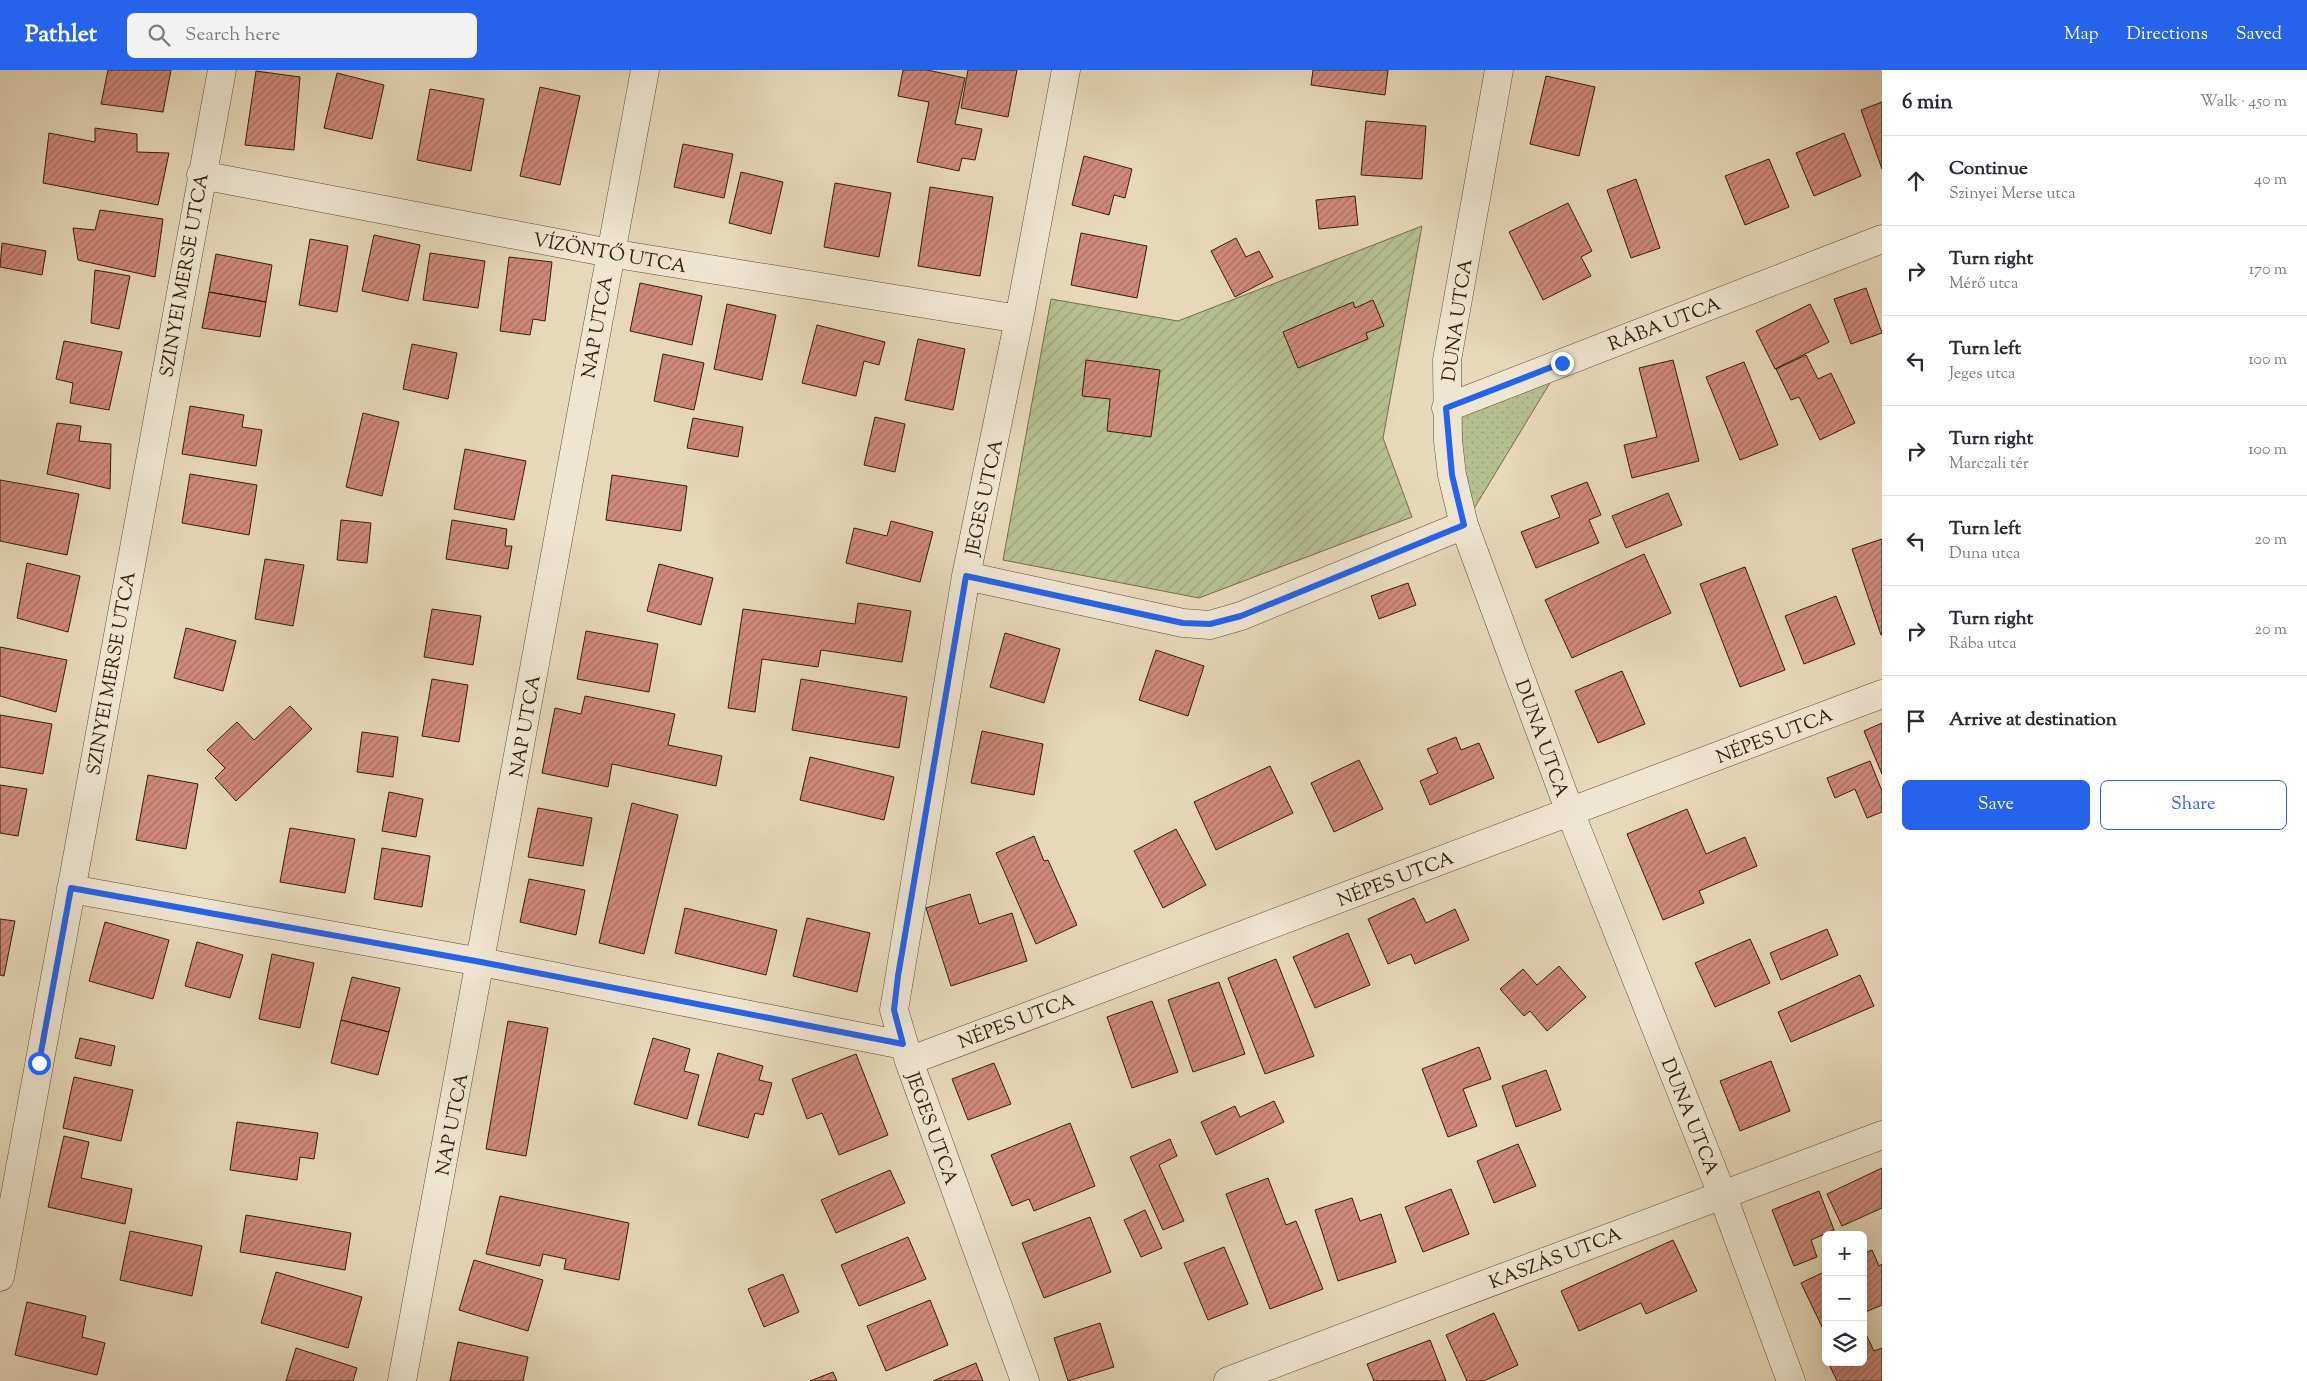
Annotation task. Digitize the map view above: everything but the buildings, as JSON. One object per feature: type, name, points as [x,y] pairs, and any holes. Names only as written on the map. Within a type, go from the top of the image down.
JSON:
[{"type":"street","name":"SZINYEI MERSE UTCA","points":[[0,1277],[222,70]]},
{"type":"street","name":"NAP UTCA","points":[[402,1381],[645,70]]},
{"type":"street","name":"JEGES UTCA","points":[[1025,1381],[906,1053],[894,1010],[898,976],[966,576],[1019,319],[1066,70]]},
{"type":"street","name":"DUNA UTCA","points":[[1499,70],[1448,350],[1446,408],[1452,475],[1464,525],[1570,812],[1722,1194],[1791,1381]]},
{"type":"street","name":"VÍZÖNTŐ UTCA","points":[[202,175],[610,253],[1019,319]]},
{"type":"street","name":"RÁBA UTCA","points":[[1446,408],[1882,239]]},
{"type":"street","points":[[966,576],[1183,623],[1210,624],[1241,616],[1464,525]]},
{"type":"street","name":"NÉPES UTCA","points":[[906,1053],[1570,812],[1882,694]]},
{"type":"street","points":[[71,888],[481,962],[906,1053]]},
{"type":"street","name":"KASZÁS UTCA","points":[[1228,1381],[1882,1134]]},
{"type":"green space","points":[[1422,226],[1383,438],[1412,517],[1199,598],[1003,560],[1051,299],[1178,321]]},
{"type":"green space","points":[[1562,363],[1464,525],[1446,408]]},
{"type":"route","points":[[39,1063],[71,888],[481,962],[903,1044],[894,1010],[898,976],[966,576],[1183,623],[1210,624],[1241,616],[1464,525],[1452,475],[1446,408],[1562,363]]}]
